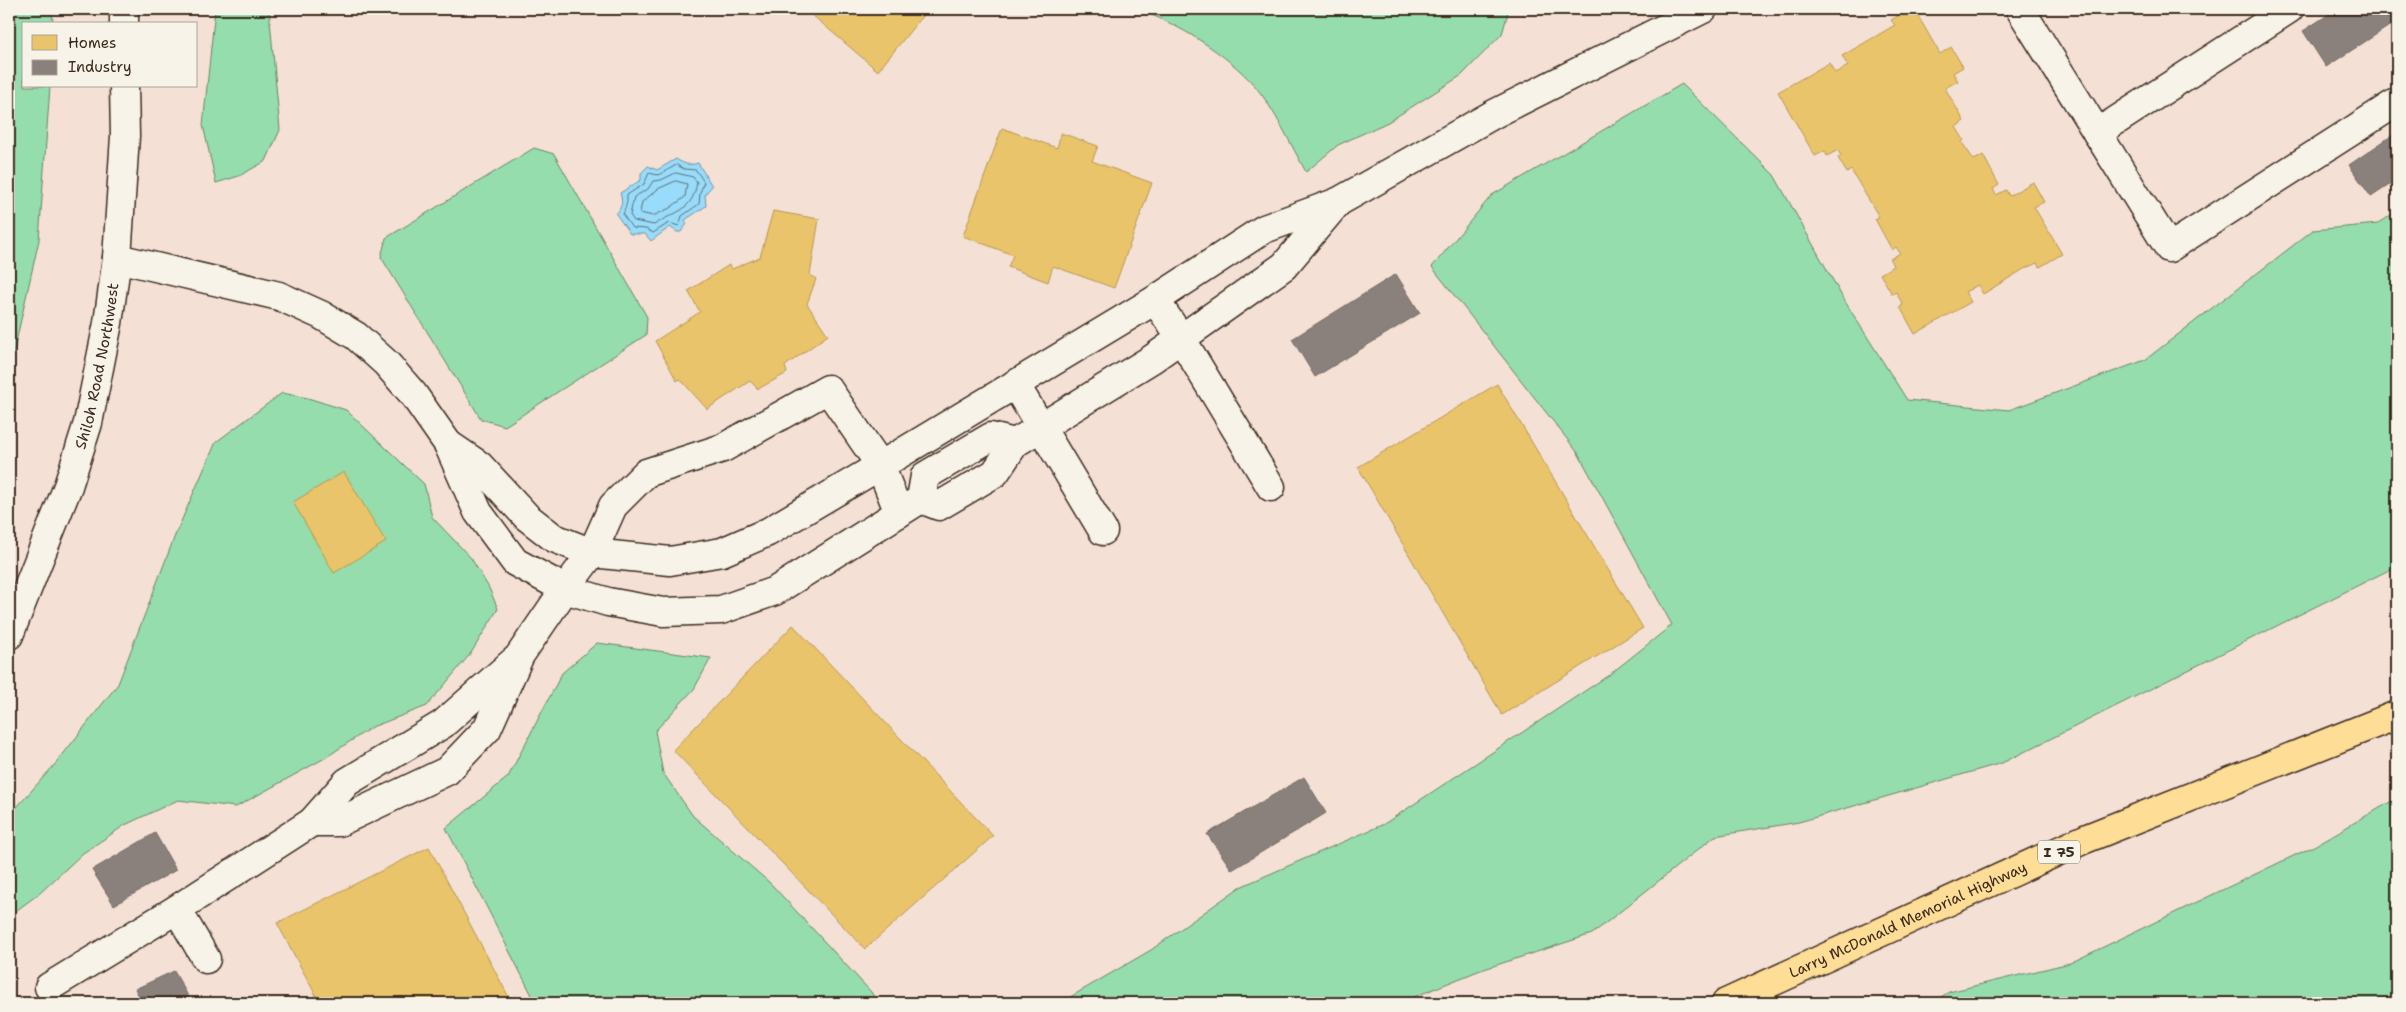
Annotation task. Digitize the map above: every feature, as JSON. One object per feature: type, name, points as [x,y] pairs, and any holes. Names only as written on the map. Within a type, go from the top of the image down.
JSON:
[{"type":"highway","name":"Larry McDonald Memorial Highway","points":[[1726,1003],[2085,840],[2397,715]]},
{"type":"street","points":[[124,9],[124,22]]},
{"type":"street","points":[[448,444],[479,465],[527,517],[554,538],[592,553],[670,561],[722,552],[768,532],[1155,300],[1264,229],[1338,202],[1494,114],[1703,9]]},
{"type":"street","points":[[2020,9],[2169,248],[2397,102]]},
{"type":"street","points":[[2097,133],[2289,9]]},
{"type":"street","name":"Shiloh Road Northwest","points":[[9,635],[68,486],[88,423],[108,323],[117,258],[125,136],[124,88]]},
{"type":"street","points":[[117,258],[279,296],[321,315],[356,336],[386,363],[413,394],[448,444],[478,512],[515,562],[564,589],[608,602],[663,612],[721,610],[775,591],[910,506],[925,476],[939,467],[991,437],[1015,443],[1152,359],[1284,266],[1338,202]]},
{"type":"street","points":[[1155,300],[1181,338],[1271,487]]},
{"type":"street","points":[[1015,384],[1102,531]]},
{"type":"street","points":[[312,822],[338,822],[447,771],[487,728],[520,655],[564,589],[592,553],[613,506],[646,473],[723,448],[828,389],[910,506]]},
{"type":"street","points":[[49,987],[177,910],[312,822],[347,782],[442,724],[520,655]]},
{"type":"street","points":[[177,910],[206,959]]},
{"type":"green space","points":[[9,9],[52,9],[53,22],[22,22],[22,88],[50,88],[39,240],[9,373]]},
{"type":"green space","points":[[215,9],[269,9],[280,130],[266,161],[239,176],[216,183],[203,125]]},
{"type":"green space","points":[[1136,9],[1509,9],[1502,34],[1462,75],[1388,122],[1338,145],[1306,172],[1269,106],[1255,86],[1243,74],[1200,40],[1168,22]]},
{"type":"green space","points":[[1682,84],[1774,175],[1844,300],[1907,400],[2009,410],[2145,360],[2313,230],[2378,224],[2397,211],[2397,566],[2002,763],[1799,822],[1715,836],[1592,934],[1478,971],[1399,1003],[1060,1003],[1151,950],[1240,887],[1384,824],[1609,675],[1672,625],[1578,453],[1432,267],[1492,195]]},
{"type":"green space","points":[[534,148],[554,154],[647,317],[646,335],[505,426],[481,419],[381,257],[386,238]]},
{"type":"green space","points":[[282,393],[308,398],[346,410],[424,484],[432,517],[471,558],[489,588],[498,609],[471,653],[427,706],[372,727],[325,758],[236,807],[178,800],[125,825],[83,853],[40,893],[9,916],[9,816],[57,762],[118,684],[176,533],[216,442]]},
{"type":"green space","points":[[597,643],[711,658],[694,689],[655,731],[663,773],[693,816],[771,884],[871,992],[878,1003],[536,1003],[446,828],[508,777],[562,673]]},
{"type":"green space","points":[[2397,798],[2397,1003],[1931,1003],[1949,992],[2070,963],[2314,846]]},
{"type":"water","points":[[676,159],[687,164],[698,163],[712,186],[705,194],[706,206],[685,220],[687,224],[681,232],[677,232],[670,227],[651,241],[645,234],[630,234],[616,214],[621,204],[620,193],[641,180],[641,173],[648,166],[657,170]]},
{"type":"building: Homes","points":[[805,9],[928,9],[878,71]]},
{"type":"building: Homes","points":[[1910,9],[1914,9],[1940,54],[1951,47],[1963,67],[1953,73],[1958,81],[1945,88],[1964,121],[1956,127],[1964,140],[1962,142],[1965,147],[1974,160],[1983,155],[1999,185],[1993,189],[1996,195],[2006,190],[2009,196],[2033,182],[2044,202],[2034,207],[2062,254],[2040,267],[2037,263],[2024,269],[1983,294],[1978,285],[1965,292],[1971,302],[1915,334],[1900,307],[1903,305],[1896,292],[1892,294],[1880,274],[1893,266],[1890,259],[1900,253],[1896,247],[1892,250],[1875,219],[1879,217],[1851,170],[1847,173],[1838,158],[1841,156],[1838,150],[1827,156],[1825,151],[1815,156],[1778,92],[1829,63],[1835,73],[1848,66],[1842,56],[1895,25],[1891,20]]},
{"type":"building: Homes","points":[[1002,128],[1057,148],[1061,133],[1098,146],[1092,161],[1152,183],[1114,288],[1053,266],[1048,282],[1008,267],[1013,255],[963,236]]},
{"type":"building: Homes","points":[[773,211],[819,219],[810,275],[816,279],[807,304],[828,335],[785,366],[787,373],[758,389],[750,381],[707,409],[680,379],[677,381],[655,341],[700,312],[688,291],[729,265],[732,269],[760,257]]},
{"type":"building: Homes","points":[[1497,384],[1643,628],[1502,715],[1358,467]]},
{"type":"building: Homes","points":[[344,472],[386,542],[334,573],[293,502]]},
{"type":"building: Homes","points":[[793,625],[993,836],[865,949],[673,750]]},
{"type":"building: Homes","points":[[429,847],[512,1003],[320,1003],[277,923]]},
{"type":"building: Industry","points":[[2337,9],[2397,9],[2397,21],[2326,67],[2303,31]]},
{"type":"building: Industry","points":[[2397,132],[2397,180],[2371,197],[2349,165]]},
{"type":"building: Industry","points":[[1396,274],[1420,313],[1315,377],[1292,339]]},
{"type":"building: Industry","points":[[1304,777],[1326,813],[1232,870],[1207,834]]},
{"type":"building: Industry","points":[[155,833],[176,870],[114,905],[92,870]]},
{"type":"building: Industry","points":[[174,971],[192,1003],[143,1003],[135,989]]}]
